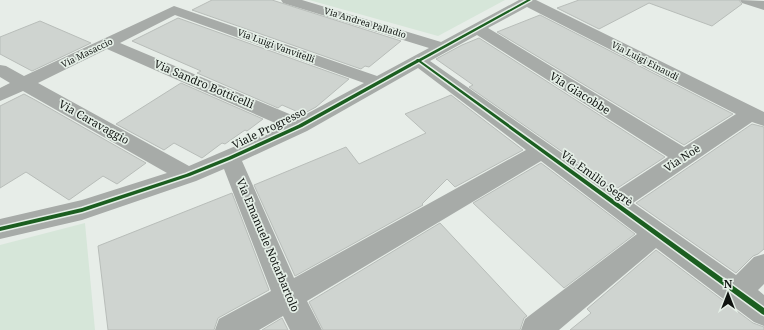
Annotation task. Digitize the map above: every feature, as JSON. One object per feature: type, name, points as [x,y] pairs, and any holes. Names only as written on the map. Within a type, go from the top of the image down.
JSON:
[{"type":"street","name":"Via Andrea Palladio","points":[[288,0],[442,46]]},
{"type":"street","points":[[747,0],[764,5]]},
{"type":"street","name":"Viale Progresso","points":[[0,229],[82,210],[188,175],[230,158],[300,126],[442,46],[527,1]]},
{"type":"street","name":"Via Luigi Einaudi","points":[[527,1],[757,117]]},
{"type":"street","name":"Via Masaccio","points":[[0,95],[174,10]]},
{"type":"street","name":"Via Luigi Vanvitelli","points":[[174,10],[377,82]]},
{"type":"street","name":"Via Giacobbe","points":[[477,28],[684,157]]},
{"type":"street","name":"Via Sandro Botticelli","points":[[107,43],[300,126]]},
{"type":"street","name":"Via Emilio Segrè","points":[[418,60],[764,312]]},
{"type":"street","name":"Via Caravaggio","points":[[0,70],[188,175]]},
{"type":"street","name":"Via Noè","points":[[615,203],[684,157],[757,117]]},
{"type":"street","points":[[230,330],[542,150]]},
{"type":"street","name":"Via Emanuele Notarbartolo","points":[[230,158],[288,297],[307,330]]},
{"type":"street","points":[[536,330],[656,233]]},
{"type":"street","points":[[737,292],[764,266]]},
{"type":"green space","points":[[309,0],[505,0],[438,36]]},
{"type":"green space","points":[[85,223],[95,330],[0,330],[0,245]]},
{"type":"building","points":[[212,0],[272,0],[401,41],[369,67],[365,66],[361,69],[192,10]]},
{"type":"building","points":[[579,0],[739,0],[742,4],[712,26],[649,3],[599,29],[557,8]]},
{"type":"building","points":[[540,15],[733,114],[684,145],[497,32]]},
{"type":"building","points":[[178,18],[349,79],[316,107],[303,114],[282,105],[278,108],[197,73],[201,71],[132,41]]},
{"type":"building","points":[[40,21],[91,43],[32,71],[0,54],[0,37]]},
{"type":"building","points":[[479,38],[665,157],[616,189],[469,87],[473,85],[436,59]]},
{"type":"building","points":[[181,83],[263,119],[247,131],[245,130],[225,144],[222,143],[202,158],[174,143],[164,150],[116,124]]},
{"type":"building","points":[[24,94],[146,163],[117,184],[103,176],[69,200],[26,172],[0,188],[0,106]]},
{"type":"building","points":[[451,95],[523,150],[455,187],[447,179],[422,204],[423,205],[295,276],[254,185],[346,147],[359,164],[426,133],[405,114]]},
{"type":"building","points":[[752,124],[764,127],[764,249],[753,256],[736,273],[636,203]]},
{"type":"building","points":[[541,163],[635,234],[564,288],[473,203]]},
{"type":"building","points":[[232,193],[269,290],[218,318],[214,330],[108,330],[98,246]]},
{"type":"building","points":[[440,223],[527,316],[524,318],[520,330],[323,330],[309,302]]},
{"type":"building","points":[[656,250],[753,323],[764,327],[764,330],[570,330],[591,313],[587,309]]},
{"type":"building","points":[[282,318],[288,330],[262,330]]},
{"type":"cycle path","points":[[0,229],[82,210],[188,175],[230,158],[300,126],[529,0]]},
{"type":"cycle path","points":[[418,60],[764,312]]}]
